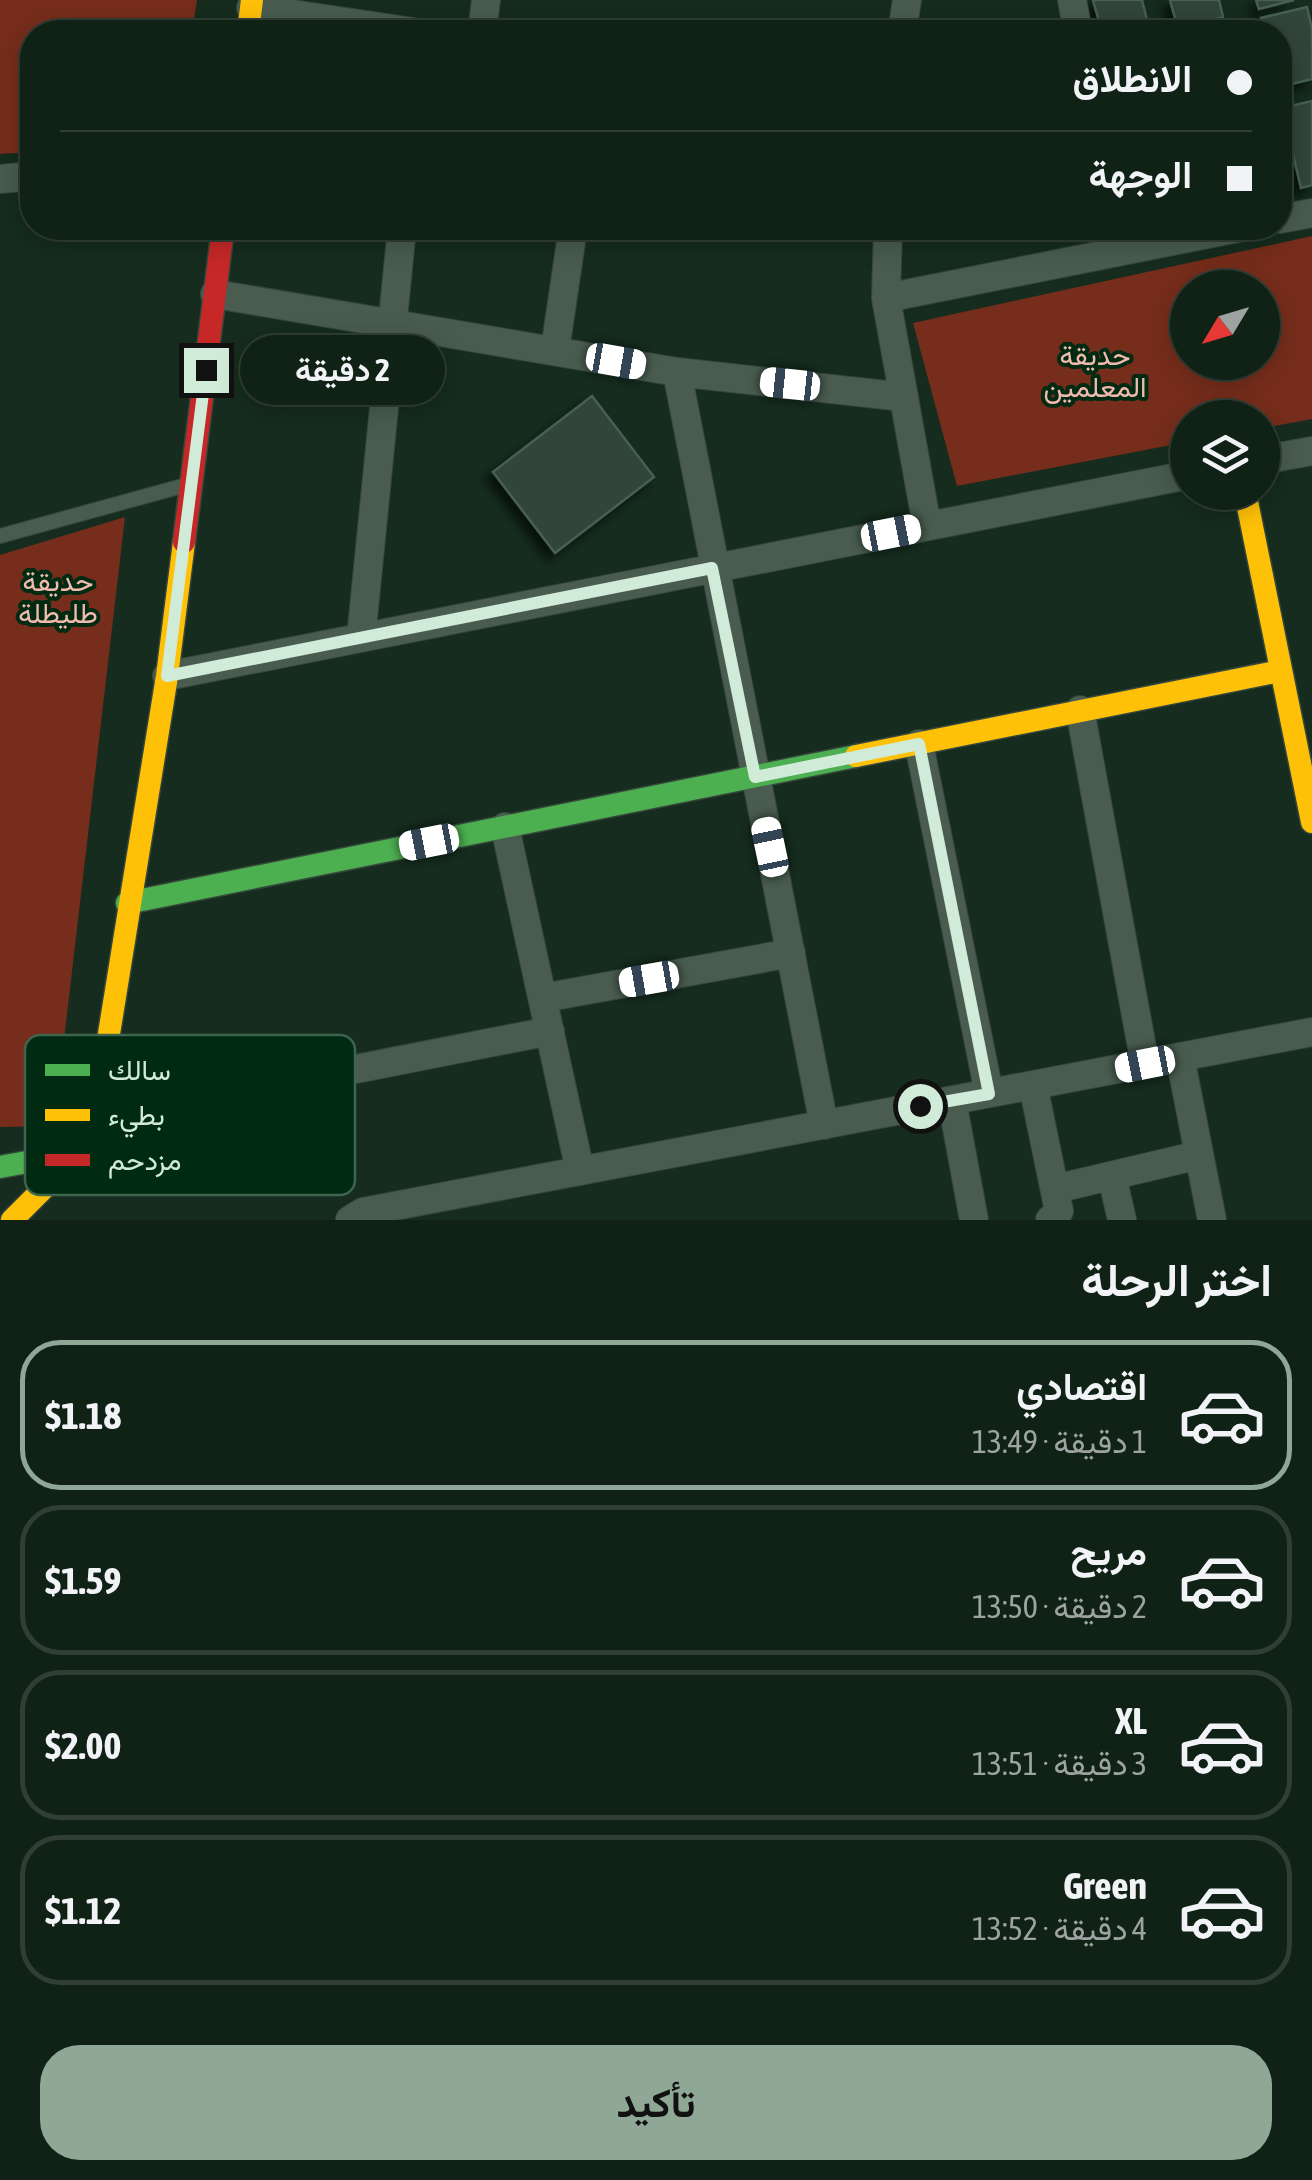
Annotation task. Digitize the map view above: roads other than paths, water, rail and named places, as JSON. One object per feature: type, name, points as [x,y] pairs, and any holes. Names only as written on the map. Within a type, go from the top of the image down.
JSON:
[{"type":"street","points":[[250,13],[310,20]]},
{"type":"street","points":[[108,1035],[167,676],[222,240]]},
{"type":"street","points":[[361,638],[401,240]]},
{"type":"street","points":[[555,350],[570,240]]},
{"type":"street","points":[[888,240],[886,298],[927,526]]},
{"type":"street","points":[[886,298],[1116,240]]},
{"type":"street","points":[[215,294],[677,372],[904,397]]},
{"type":"street","points":[[677,372],[712,568],[824,1125]]},
{"type":"street","points":[[1280,456],[1312,450]]},
{"type":"street","points":[[167,676],[1170,479]]},
{"type":"street","points":[[1248,510],[1280,672],[1299,702],[1312,822]]},
{"type":"street","points":[[127,903],[1280,672]]},
{"type":"street","points":[[1080,710],[1145,1064]]},
{"type":"street","points":[[919,744],[989,1094]]},
{"type":"street","points":[[505,827],[580,1171]]},
{"type":"street","points":[[542,998],[792,953]]},
{"type":"street","points":[[355,1069],[550,1031]]},
{"type":"street","points":[[350,1220],[363,1212],[1312,1032]]},
{"type":"street","points":[[1180,1057],[1212,1220]]},
{"type":"street","points":[[1032,1086],[1059,1211],[1050,1220]]},
{"type":"street","points":[[952,1100],[974,1220]]},
{"type":"street","points":[[1055,1189],[1199,1155]]},
{"type":"street","points":[[0,1168],[25,1163]]},
{"type":"street","points":[[1112,1176],[1122,1220]]},
{"type":"street","points":[[12,1220],[34,1195]]},
{"type":"lane","points":[[0,536],[191,484]]},
{"type":"park label","name":"حديقة المعلمين","points":[[1095,371]]},
{"type":"park label","name":"حديقة طليطلة","points":[[58,597]]}]
